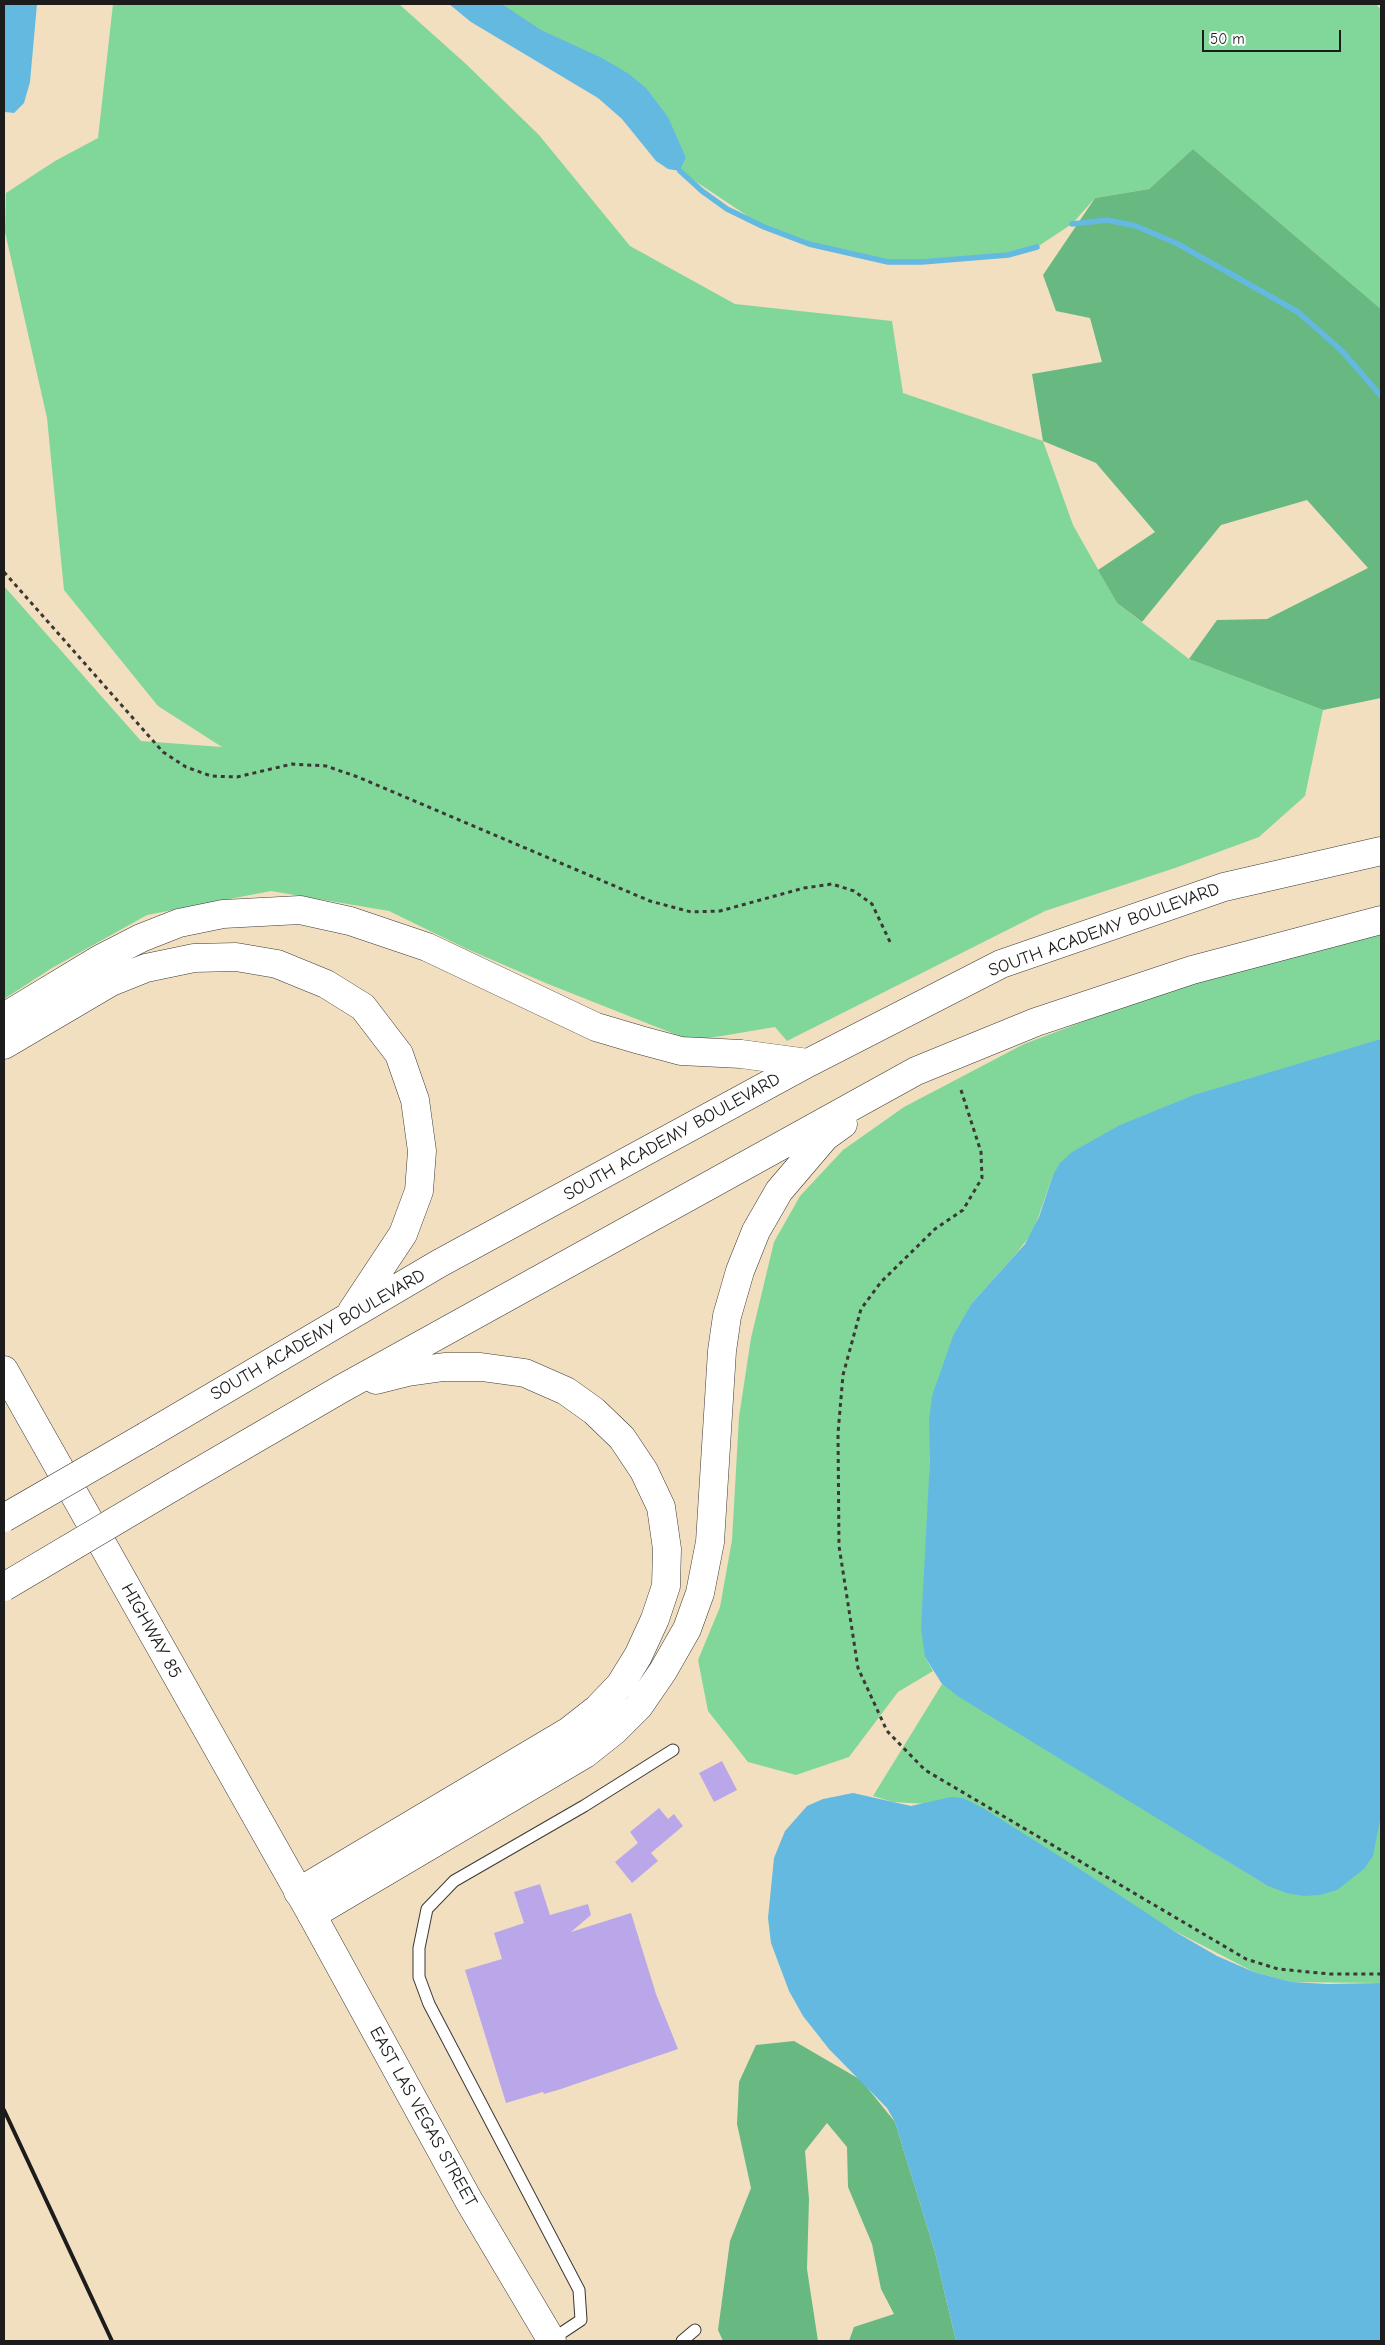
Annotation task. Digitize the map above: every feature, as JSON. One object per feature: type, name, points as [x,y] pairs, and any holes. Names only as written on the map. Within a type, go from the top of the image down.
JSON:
[{"type":"main road","name":"SOUTH ACADEMY BOULEVARD","points":[[4,1518],[440,1263],[808,1063],[1001,964],[1224,887],[1381,851]]},
{"type":"main road","points":[[4,1017],[100,959],[141,938],[179,924],[223,914],[300,910],[350,921],[427,947],[596,1027],[681,1050],[741,1054],[808,1063]]},
{"type":"main road","points":[[4,1587],[341,1389],[916,1071],[1036,1022],[1183,973],[1381,920]]},
{"type":"main road","points":[[4,1045],[111,982],[146,968],[194,958],[236,957],[276,964],[326,984],[363,1007],[399,1054],[415,1100],[422,1151],[419,1191],[403,1234],[347,1318]]},
{"type":"main road","points":[[312,1915],[585,1754],[614,1731],[639,1706],[663,1671],[687,1629],[700,1593],[710,1542],[722,1351],[727,1316],[740,1271],[756,1231],[779,1191],[826,1137],[916,1071]]},
{"type":"main road","points":[[298,1892],[569,1730],[597,1709],[620,1685],[638,1656],[655,1619],[666,1586],[668,1549],[660,1507],[644,1471],[622,1438],[594,1411],[566,1391],[525,1373],[481,1366],[444,1367],[408,1372],[341,1389]]},
{"type":"main road","name":"HIGHWAY 85","points":[[4,1370],[298,1892]]},
{"type":"main road","name":"EAST LAS VEGAS STREET","points":[[298,1892],[469,2201],[551,2340]]},
{"type":"lane","points":[[551,2340],[581,2320],[579,2290],[429,2004],[419,1977],[419,1948],[427,1909],[454,1880],[584,1806],[673,1750]]},
{"type":"lane","points":[[682,2341],[696,2330]]},
{"type":"path","points":[[4,572],[163,752],[186,767],[211,776],[238,777],[292,764],[326,766],[358,777],[650,901],[691,912],[720,911],[804,888],[832,884],[854,891],[872,904],[891,944]]},
{"type":"path","points":[[961,1090],[981,1152],[982,1178],[963,1210],[935,1228],[881,1282],[861,1309],[843,1375],[838,1433],[839,1546],[858,1668],[887,1732],[925,1770],[1246,1959],[1278,1969],[1330,1974],[1381,1974]]},
{"type":"green space","points":[[113,4],[399,4],[466,64],[539,135],[630,246],[735,304],[892,321],[903,393],[1043,441],[1073,525],[1117,603],[1189,659],[1323,710],[1305,796],[1259,837],[1175,868],[1045,911],[787,1041],[775,1027],[692,1041],[548,984],[467,949],[389,911],[271,891],[147,915],[52,968],[4,999],[4,586],[141,741],[222,747],[158,706],[64,590],[47,418],[5,232],[6,193],[55,161],[98,138]]},
{"type":"green space","points":[[502,4],[1376,4],[1381,10],[1381,309],[1193,149],[1149,189],[1095,198],[1072,224],[1037,247],[1008,255],[888,262],[826,249],[764,227],[680,171],[686,158]]},
{"type":"green space","points":[[1193,149],[1381,309],[1381,698],[1323,710],[1189,659],[1217,620],[1267,619],[1368,568],[1307,500],[1221,525],[1142,622],[1117,603],[1098,570],[1155,532],[1096,463],[1043,441],[1032,374],[1102,362],[1090,318],[1056,311],[1043,275],[1095,198],[1149,189]]},
{"type":"green space","points":[[1381,929],[1381,1039],[1053,1175],[1033,1232],[972,1303],[930,1458],[925,1657],[933,1671],[898,1692],[849,1757],[796,1775],[748,1762],[708,1711],[698,1660],[720,1607],[732,1540],[739,1417],[751,1338],[774,1242],[800,1196],[843,1150],[904,1107],[1024,1044],[1204,976]]},
{"type":"green space","points":[[942,1684],[1266,1885],[1381,1805],[1381,1983],[1292,1982],[1254,1972],[928,1804],[893,1802],[873,1796]]},
{"type":"green space","points":[[794,2041],[861,2080],[895,2122],[935,2252],[956,2341],[849,2341],[854,2327],[894,2314],[881,2289],[872,2244],[848,2187],[847,2147],[827,2123],[805,2151],[809,2199],[807,2269],[818,2341],[723,2341],[718,2330],[730,2241],[751,2188],[737,2124],[739,2082],[756,2045]]},
{"type":"water","points":[[4,4],[37,4],[30,82],[24,103],[14,113],[5,112],[4,109]]},
{"type":"water","points":[[449,4],[502,4],[541,30],[602,58],[629,74],[646,88],[668,117],[686,158],[680,171],[668,169],[656,161],[622,119],[598,98],[471,22]]},
{"type":"water","points":[[1381,1039],[1381,1815],[1373,1856],[1364,1869],[1337,1890],[1320,1895],[1304,1896],[1286,1893],[1266,1885],[959,1697],[942,1684],[925,1657],[921,1628],[930,1458],[929,1420],[932,1396],[953,1336],[972,1303],[1025,1244],[1039,1217],[1053,1175],[1060,1163],[1072,1152],[1120,1125],[1194,1095]]},
{"type":"water","points":[[853,1793],[911,1806],[951,1797],[963,1798],[983,1808],[1174,1931],[1217,1956],[1254,1972],[1292,1982],[1327,1984],[1381,1983],[1381,2341],[956,2341],[935,2252],[895,2122],[887,2108],[829,2049],[803,2016],[789,1991],[771,1943],[768,1918],[774,1858],[785,1831],[807,1806],[823,1799]]},
{"type":"building","points":[[722,1761],[737,1790],[714,1802],[699,1773]]},
{"type":"building","points":[[659,1808],[668,1819],[674,1814],[683,1826],[651,1853],[658,1861],[632,1883],[615,1862],[638,1843],[630,1832]]},
{"type":"building","points":[[540,1884],[550,1915],[588,1904],[591,1915],[571,1932],[631,1913],[656,1994],[678,2049],[558,2090],[544,2094],[543,2092],[506,2103],[465,1970],[502,1959],[494,1933],[524,1923],[514,1892]]},
{"type":"waterway","points":[[680,171],[702,191],[727,209],[764,227],[809,244],[888,262],[922,262],[1008,255],[1037,247]]},
{"type":"waterway","points":[[1072,224],[1107,220],[1136,226],[1178,244],[1298,312],[1342,351],[1381,396]]},
{"type":"railway","points":[[4,2110],[112,2341]]}]
